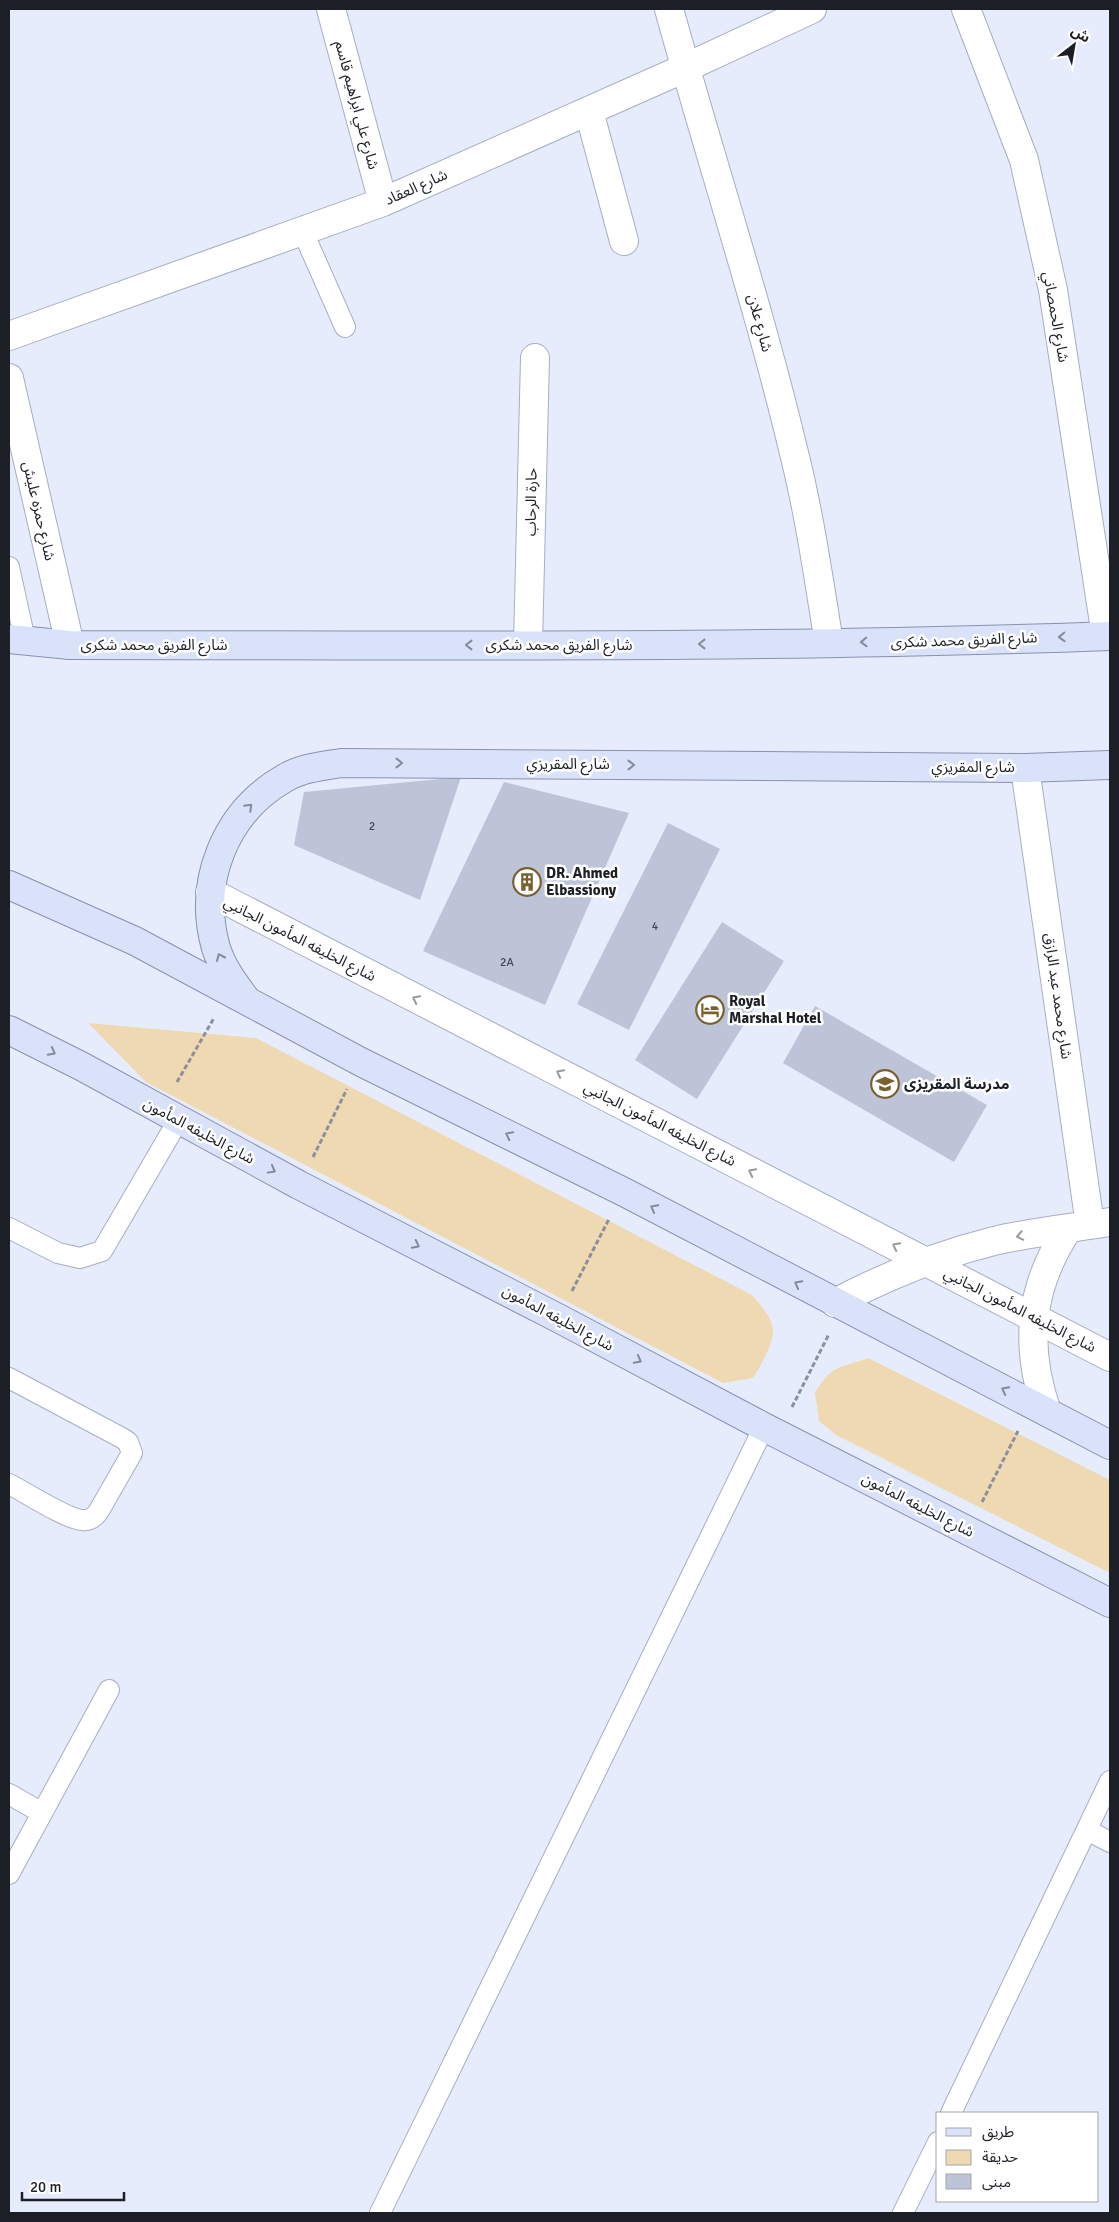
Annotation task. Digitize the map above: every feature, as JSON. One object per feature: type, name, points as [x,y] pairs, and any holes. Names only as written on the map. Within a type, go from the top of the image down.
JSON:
[{"type":"main road","name":"شارع الفريق محمد شكرى","points":[[17,639],[70,645],[528,645],[829,643],[1108,636]]},
{"type":"main road","name":"شارع المقريزي","points":[[238,995],[217,949],[210,921],[210,892],[215,864],[226,837],[242,813],[262,793],[286,777],[313,767],[350,763],[1025,768],[1110,765]]},
{"type":"main road","points":[[9,885],[135,941],[362,1062],[624,1192],[1110,1444]]},
{"type":"main road","name":"شارع الخليفه المأمون","points":[[9,1030],[81,1066],[298,1185],[1110,1603]]},
{"type":"street","name":"شارع علي ابراهيم قاسم","points":[[331,9],[383,202]]},
{"type":"street","name":"شارع علان","points":[[669,9],[748,278],[793,448],[811,536],[829,643]]},
{"type":"street","name":"شارع العقاد","points":[[9,336],[383,202],[685,68],[812,9]]},
{"type":"street","name":"شارع الحمصاني","points":[[966,9],[1024,160],[1052,290],[1108,636]]},
{"type":"street","points":[[589,111],[624,241]]},
{"type":"street","name":"حارة الرحاب","points":[[528,645],[535,358]]},
{"type":"street","name":"شارع حمزه عليش","points":[[9,378],[70,645]]},
{"type":"street","name":"شارع محمد عبد الرازق","points":[[1025,768],[1089,1225]]},
{"type":"street","name":"شارع الخليفه المأمون الجانبي","points":[[210,892],[1110,1357]]},
{"type":"street","points":[[839,1305],[893,1274],[925,1261],[995,1240],[1089,1225]]},
{"type":"street","points":[[1039,1408],[1034,1366],[1033,1317],[1045,1270],[1055,1249],[1089,1225]]},
{"type":"lane","points":[[303,232],[345,327]]},
{"type":"lane","points":[[9,572],[17,639]]},
{"type":"lane","points":[[9,1228],[58,1253],[80,1258],[102,1251],[170,1115]]},
{"type":"lane","points":[[9,1378],[122,1438],[128,1442],[132,1453],[96,1516],[89,1520],[72,1518],[9,1484]]},
{"type":"lane","points":[[380,2213],[771,1430]]},
{"type":"lane","points":[[9,1874],[109,1690]]},
{"type":"lane","points":[[951,2112],[1110,1781]]},
{"type":"lane","points":[[9,1794],[42,1813]]},
{"type":"lane","points":[[1087,1830],[1110,1842]]},
{"type":"lane","points":[[904,2213],[936,2146]]},
{"type":"path","points":[[170,1115],[238,995]]},
{"type":"path","points":[[298,1185],[362,1062]]},
{"type":"path","points":[[558,1318],[624,1192]]},
{"type":"path","points":[[771,1430],[839,1305]]},
{"type":"path","points":[[967,1530],[1039,1408]]},
{"type":"green space","points":[[88,1023],[256,1038],[752,1295],[765,1311],[772,1325],[773,1335],[766,1355],[753,1378],[723,1383],[146,1082]]},
{"type":"green space","points":[[868,1358],[1110,1480],[1110,1573],[836,1435],[819,1421],[815,1393],[821,1383],[837,1368]]},
{"type":"building","points":[[461,777],[420,900],[294,845],[304,792]]},
{"type":"building","name":"DR. Ahmed Elbassiony","points":[[504,782],[629,813],[545,1005],[423,951]]},
{"type":"building","points":[[668,823],[720,849],[629,1030],[577,1004]]},
{"type":"building","name":"Royal Marshal Hotel","points":[[722,922],[784,961],[697,1099],[635,1060]]},
{"type":"building","name":"مدرسة المقريزى","points":[[815,1006],[987,1105],[954,1162],[783,1063]]},
{"type":"place","name":"DR. Ahmed Elbassiony","points":[[527,882]]},
{"type":"place","name":"Royal Marshal Hotel","points":[[710,1010]]},
{"type":"place","name":"مدرسة المقريزى","points":[[885,1084]]}]
